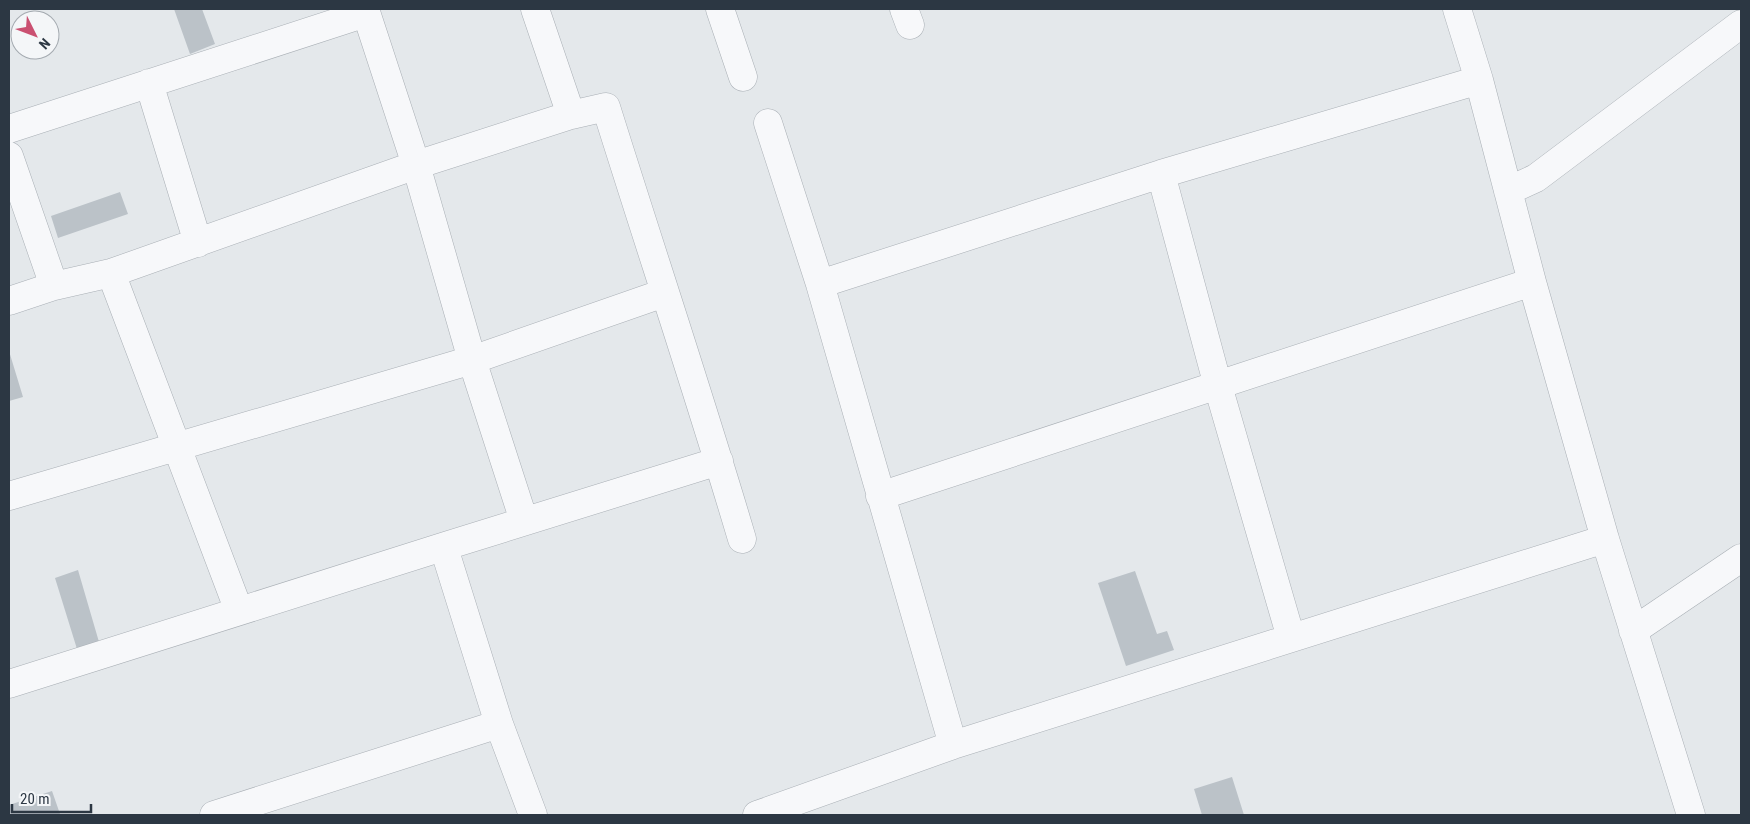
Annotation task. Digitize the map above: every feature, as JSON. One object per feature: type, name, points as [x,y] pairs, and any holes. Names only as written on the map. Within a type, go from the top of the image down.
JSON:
[{"type":"street","points":[[536,9],[571,115]]},
{"type":"street","points":[[720,9],[743,77]]},
{"type":"street","points":[[1457,9],[1479,80],[1532,282],[1605,539],[1691,815]]},
{"type":"street","points":[[9,129],[365,11],[416,165],[472,360],[524,521]]},
{"type":"street","points":[[1508,191],[1536,178],[1741,24]]},
{"type":"street","points":[[820,284],[1161,174],[1479,80]]},
{"type":"street","points":[[149,83],[198,243]]},
{"type":"street","points":[[9,301],[54,286],[111,273],[416,165],[571,115],[606,107],[742,538]]},
{"type":"street","points":[[768,123],[820,284],[880,496],[954,745]]},
{"type":"street","points":[[9,156],[54,286]]},
{"type":"street","points":[[1161,174],[1218,386],[1291,638]]},
{"type":"street","points":[[111,273],[239,611]]},
{"type":"street","points":[[880,496],[1532,282]]},
{"type":"street","points":[[9,496],[472,360],[664,293]]},
{"type":"street","points":[[9,684],[444,548],[524,521],[719,462]]},
{"type":"street","points":[[757,815],[954,745],[1605,539]]},
{"type":"street","points":[[444,548],[499,724],[533,815]]},
{"type":"street","points":[[1633,631],[1741,558]]},
{"type":"street","points":[[214,815],[499,724]]},
{"type":"building","points":[[174,9],[202,9],[215,44],[190,54]]},
{"type":"building","points":[[120,192],[128,214],[58,238],[51,216]]},
{"type":"building","points":[[9,351],[23,397],[9,401]]},
{"type":"building","points":[[78,570],[99,642],[77,649],[55,578]]},
{"type":"building","points":[[1135,571],[1157,634],[1167,631],[1174,650],[1126,666],[1098,583]]},
{"type":"building","points":[[1232,777],[1244,815],[1202,815],[1194,789]]},
{"type":"building","points":[[52,791],[60,814],[9,815],[9,805]]}]
